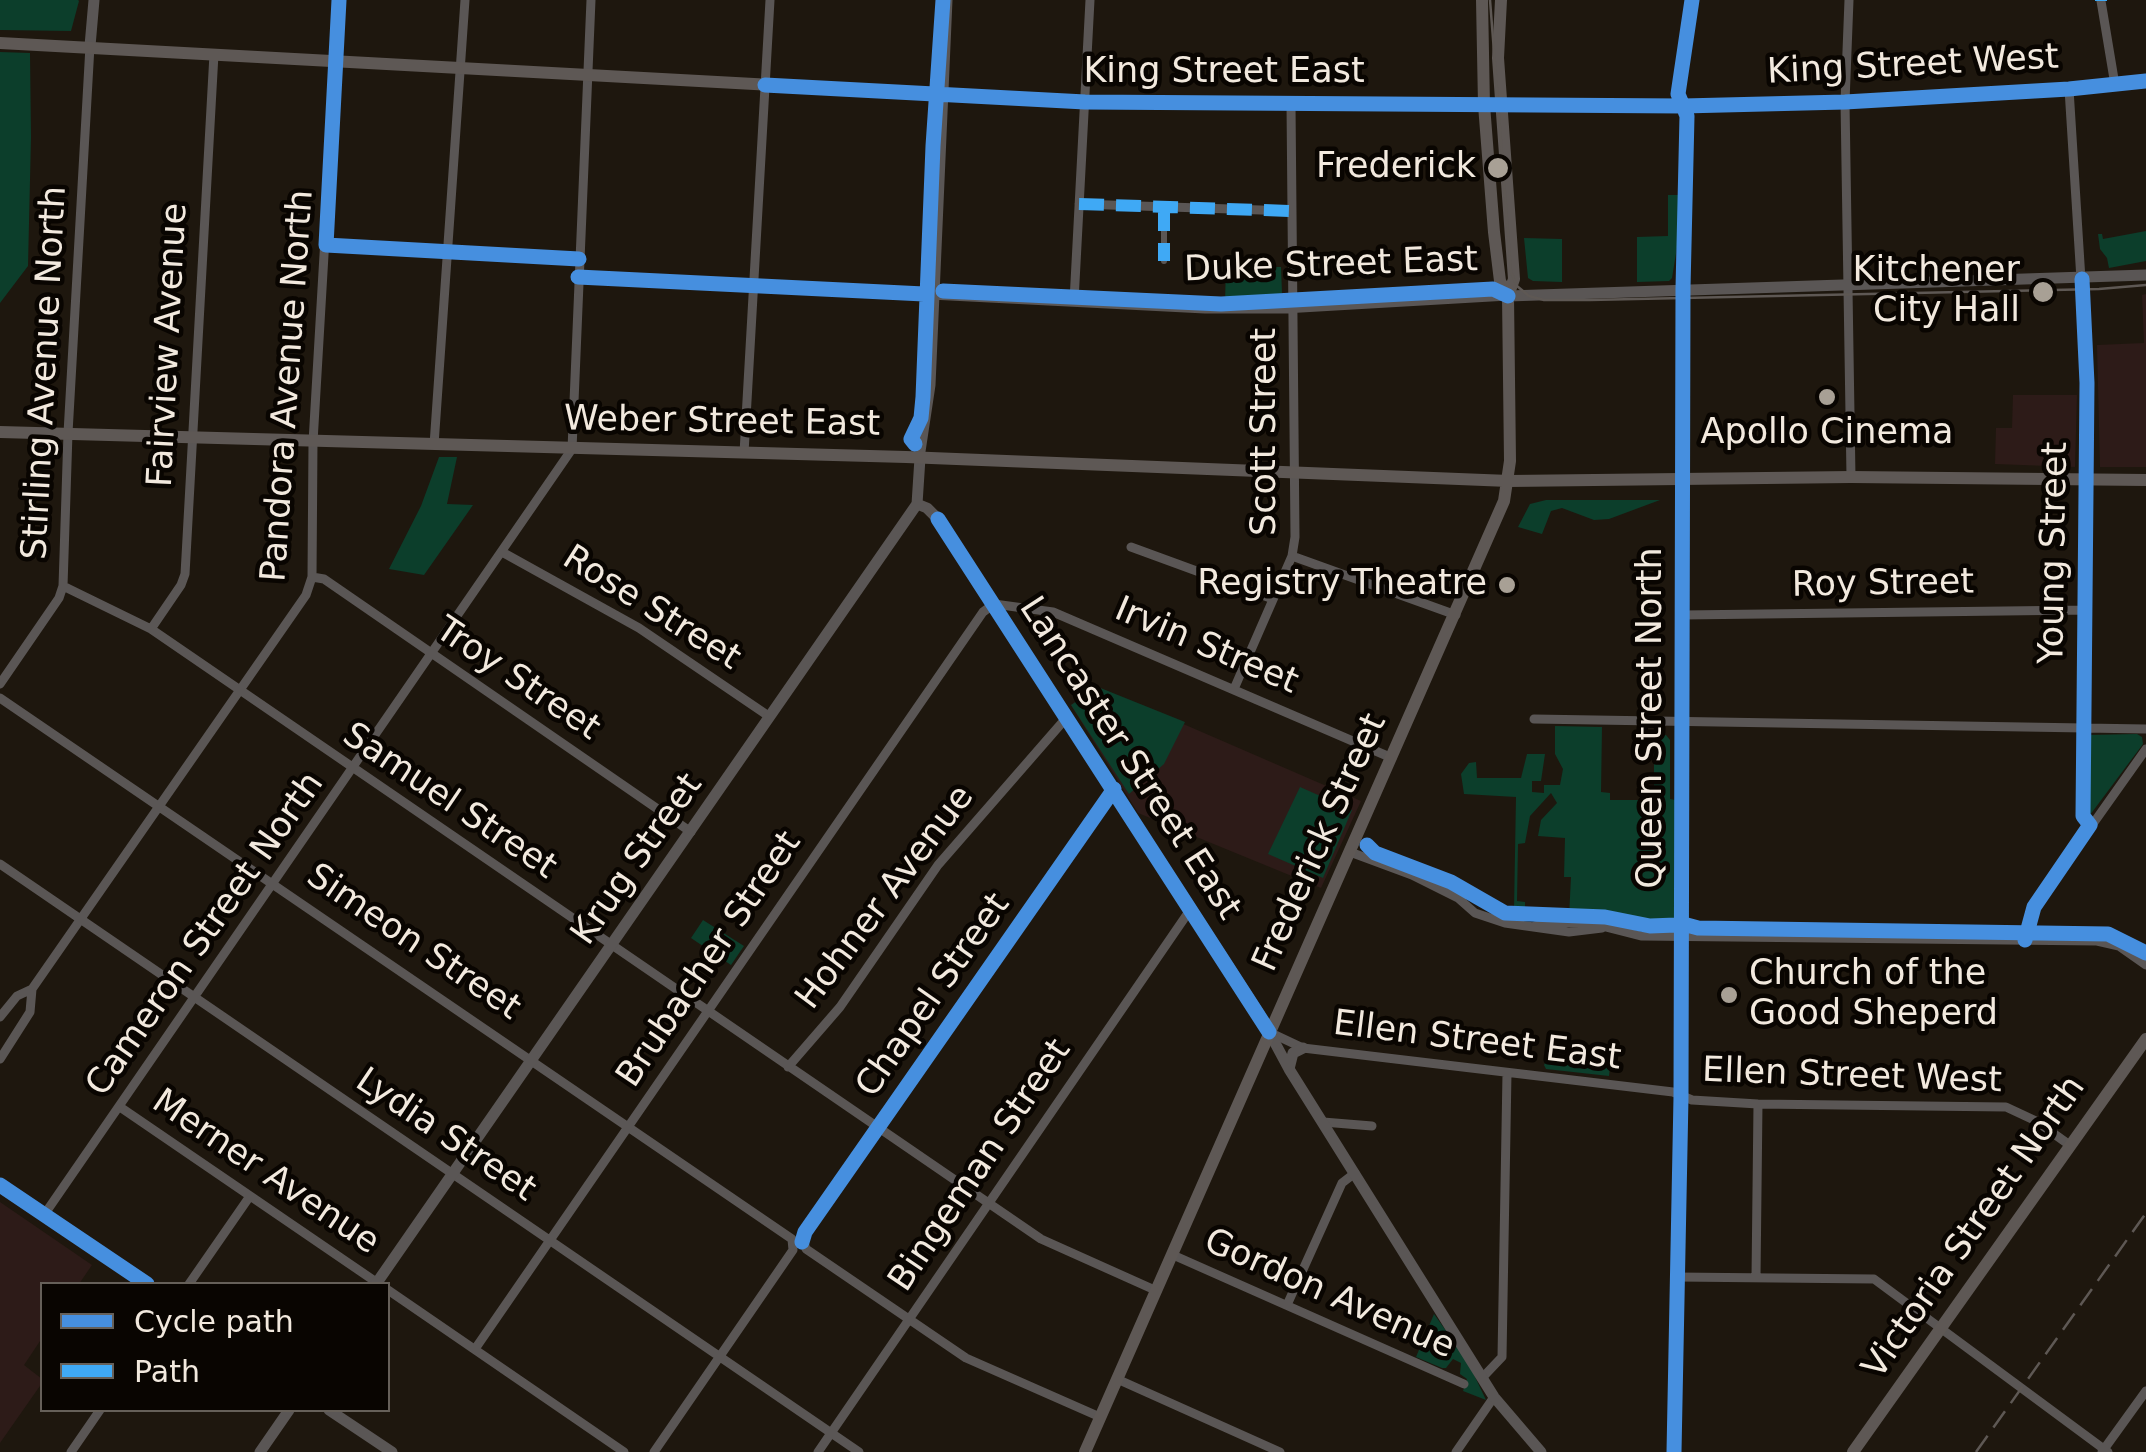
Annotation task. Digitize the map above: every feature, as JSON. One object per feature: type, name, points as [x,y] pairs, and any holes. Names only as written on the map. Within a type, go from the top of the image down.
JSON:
[{"type":"main road","name":"Frederick Street","points":[[1482,0],[1484,105],[1494,232],[1500,280],[1508,296]]},
{"type":"main road","name":"Frederick Street","points":[[1085,1452],[1502,508],[1509,481],[1508,296],[1514,282],[1514,250],[1498,58],[1501,0]]},
{"type":"main road","name":"King Street East","points":[[0,43],[1085,102],[1683,106]]},
{"type":"main road","name":"King Street West","points":[[1683,106],[1845,102],[2146,81]]},
{"type":"main road","name":"Weber Street East","points":[[0,432],[920,458],[1509,481],[2146,480]]},
{"type":"main road","name":"Victoria Street North","points":[[1853,1452],[2146,1039]]},
{"type":"street","points":[[90,46],[94,0]]},
{"type":"street","name":"Pandora Avenue North","points":[[32,989],[306,595],[312,577],[314,442],[339,0]]},
{"type":"street","points":[[434,445],[465,0]]},
{"type":"street","points":[[572,449],[592,0]]},
{"type":"street","points":[[744,453],[770,0]]},
{"type":"street","points":[[917,504],[931,385],[948,0]]},
{"type":"street","points":[[1074,301],[1090,0]]},
{"type":"street","name":"Queen Street North","points":[[1674,1452],[1681,1096],[1683,288],[1688,116],[1678,94],[1692,0]]},
{"type":"street","points":[[1849,0],[1845,102],[1851,478]]},
{"type":"street","points":[[2101,1],[2115,84]]},
{"type":"street","name":"Stirling Avenue North","points":[[0,684],[63,586],[90,46]]},
{"type":"street","name":"Fairview Avenue","points":[[151,629],[182,585],[185,574],[214,54]]},
{"type":"street","name":"Young Street","points":[[2070,89],[2088,375],[2082,816],[2090,825]]},
{"type":"street","name":"Scott Street","points":[[1234,689],[1292,556],[1295,472],[1291,104]]},
{"type":"street","points":[[1079,204],[1291,211]]},
{"type":"street","points":[[1164,206],[1164,260]]},
{"type":"street","points":[[326,246],[579,259]]},
{"type":"street","name":"Duke Street East","points":[[578,276],[1201,309],[1294,309],[1683,288],[2146,275]]},
{"type":"street","name":"Cameron Street North","points":[[44,1215],[572,449]]},
{"type":"street","name":"Lancaster Street East","points":[[917,504],[938,520],[1068,717],[1269,1032],[1494,1397],[1542,1452]]},
{"type":"street","name":"Krug Street","points":[[379,1282],[917,504]]},
{"type":"street","points":[[1131,547],[1273,599]]},
{"type":"street","name":"Rose Street","points":[[502,552],[640,628],[770,717]]},
{"type":"street","points":[[1292,556],[1456,615]]},
{"type":"street","name":"Troy Street","points":[[312,577],[324,579],[690,832]]},
{"type":"street","name":"Samuel Street","points":[[63,586],[151,629],[1050,1244],[1157,1291]]},
{"type":"street","name":"Irvin Street","points":[[994,604],[1052,612],[1392,758]]},
{"type":"street","name":"Brubacher Street","points":[[475,1350],[983,612],[994,604]]},
{"type":"street","name":"Roy Street","points":[[1682,615],[2084,610]]},
{"type":"street","name":"Simeon Street","points":[[0,698],[966,1358],[1100,1417]]},
{"type":"street","name":"Hohner Avenue","points":[[788,1067],[840,1008],[938,865],[1068,717]]},
{"type":"street","points":[[1534,719],[2146,728]]},
{"type":"street","points":[[2025,940],[2034,906],[2146,750]]},
{"type":"street","name":"Chapel Street","points":[[654,1452],[1114,789]]},
{"type":"street","points":[[1350,852],[1412,876],[1458,898],[1475,913],[1505,923],[1569,932],[1604,928],[1642,936],[2097,941],[2118,946],[2146,964]]},
{"type":"street","name":"Lydia Street","points":[[0,864],[858,1452]]},
{"type":"street","name":"Bingeman Street","points":[[818,1452],[1190,910]]},
{"type":"street","points":[[0,1017],[18,996],[32,989]]},
{"type":"street","points":[[0,1059],[30,1012],[32,989]]},
{"type":"street","name":"Ellen Street East","points":[[1269,1032],[1303,1048],[1681,1096]]},
{"type":"street","points":[[1289,1069],[1293,1054],[1303,1048]]},
{"type":"street","points":[[1483,1377],[1502,1357],[1508,1073]]},
{"type":"street","name":"Ellen Street West","points":[[1681,1096],[1758,1104],[2006,1107],[2036,1120],[2071,1146]]},
{"type":"street","points":[[1756,1277],[1758,1104]]},
{"type":"street","name":"Merner Avenue","points":[[120,1107],[375,1282]]},
{"type":"street","points":[[1323,1122],[1372,1126]]},
{"type":"street","points":[[1287,1304],[1342,1183],[1356,1173]]},
{"type":"street","points":[[0,1185],[144,1282]]},
{"type":"street","points":[[190,1282],[250,1196]]},
{"type":"street","name":"Gordon Avenue","points":[[1173,1255],[1464,1384]]},
{"type":"street","points":[[1677,1277],[1874,1278],[2105,1451],[2146,1391]]},
{"type":"street","name":"Merner Avenue","points":[[390,1291],[624,1452]]},
{"type":"street","points":[[1118,1379],[1280,1452]]},
{"type":"street","points":[[1456,1452],[1494,1397]]},
{"type":"street","points":[[71,1452],[99,1412]]},
{"type":"street","points":[[260,1452],[288,1412]]},
{"type":"street","points":[[332,1412],[392,1452]]},
{"type":"shaded area","points":[[2146,294],[2146,467],[2100,467],[2097,345],[2144,343],[2142,295]]},
{"type":"shaded area","points":[[2013,395],[2077,395],[2075,467],[1995,464],[1996,428],[2012,428]]},
{"type":"shaded area","points":[[1098,687],[1361,801],[1321,888],[1138,813],[1071,705]]},
{"type":"shaded area","points":[[0,1202],[92,1265],[80,1282],[40,1282],[40,1341],[24,1365],[40,1377],[40,1386],[0,1443]]},
{"type":"green space","points":[[0,0],[79,1],[71,31],[0,30]]},
{"type":"green space","points":[[0,52],[30,53],[31,137],[28,266],[0,303]]},
{"type":"green space","points":[[1668,195],[1679,195],[1679,235],[1672,278],[1637,282],[1637,237],[1668,236]]},
{"type":"green space","points":[[2146,231],[2146,261],[2109,268],[2098,234],[2103,239]]},
{"type":"green space","points":[[1524,238],[1562,239],[1562,282],[1528,278]]},
{"type":"green space","points":[[1226,266],[1281,267],[1282,293],[1242,296],[1225,302]]},
{"type":"green space","points":[[439,457],[457,457],[447,504],[473,505],[424,575],[389,569],[421,506]]},
{"type":"green space","points":[[1546,500],[1660,500],[1609,519],[1594,520],[1562,508],[1551,511],[1542,534],[1518,527],[1530,504]]},
{"type":"green space","points":[[1098,687],[1185,722],[1164,764],[1129,794],[1071,705]]},
{"type":"green space","points":[[1555,726],[1602,727],[1601,792],[1610,793],[1610,800],[1654,800],[1654,737],[1666,735],[1670,740],[1670,799],[1675,800],[1671,925],[1569,917],[1571,877],[1564,877],[1565,838],[1538,836],[1541,820],[1557,803],[1551,793],[1530,816],[1525,843],[1518,844],[1517,901],[1525,902],[1525,913],[1510,911],[1514,909],[1516,797],[1464,794],[1461,774],[1469,763],[1476,762],[1477,778],[1521,778],[1527,754],[1545,754],[1541,781],[1532,781],[1532,792],[1544,793],[1544,785],[1560,785],[1563,769],[1555,754]]},
{"type":"green space","points":[[2137,734],[2143,744],[2090,815],[2086,811],[2089,735]]},
{"type":"green space","points":[[1300,787],[1352,810],[1323,878],[1268,854]]},
{"type":"green space","points":[[703,920],[744,946],[731,965],[691,938]]},
{"type":"green space","points":[[1584,1051],[1610,1067],[1609,1076],[1546,1069],[1544,1065],[1549,1056],[1558,1059]]},
{"type":"green space","points":[[1434,1314],[1467,1360],[1486,1400],[1463,1391],[1467,1379],[1460,1374],[1461,1363],[1453,1359],[1442,1368],[1416,1357]]},
{"type":"tram line","points":[[1490,0],[1511,272],[1517,286],[1529,296],[1544,300],[1590,300],[2146,285]]},
{"type":"railway","points":[[1976,1452],[2146,1213]]},
{"type":"marked path","points":[[1079,204],[1291,211]]},
{"type":"marked path","points":[[1164,206],[1164,261]]},
{"type":"cycle path","points":[[339,0],[326,245],[579,259]]},
{"type":"cycle path","points":[[915,444],[911,439],[921,418],[923,397],[943,0]]},
{"type":"cycle path","points":[[1674,1452],[1681,1097],[1687,116],[1678,94],[1692,0]]},
{"type":"cycle path","points":[[765,85],[1085,102],[1683,106],[1845,102],[2146,81]]},
{"type":"cycle path","points":[[578,277],[924,294]]},
{"type":"cycle path","points":[[2025,940],[2034,907],[2090,825],[2083,816],[2087,383],[2082,279]]},
{"type":"cycle path","points":[[943,291],[1221,304],[1493,289],[1508,296]]},
{"type":"cycle path","points":[[938,519],[1269,1032]]},
{"type":"cycle path","points":[[802,1242],[805,1232],[1114,789]]},
{"type":"cycle path","points":[[1367,845],[1375,853],[1451,882],[1505,913],[1605,917],[1650,926],[1676,925]]},
{"type":"cycle path","points":[[1687,925],[2108,934],[2146,953]]},
{"type":"cycle path","points":[[0,1185],[144,1282]]},
{"type":"place","name":"Frederick","points":[[1498,168]]},
{"type":"place","name":"Kitchener City Hall","points":[[2043,292]]},
{"type":"place","name":"Apollo Cinema","points":[[1827,397]]},
{"type":"place","name":"Registry Theatre","points":[[1507,585]]},
{"type":"place","name":"Church of the Good Sheperd","points":[[1729,995]]}]
